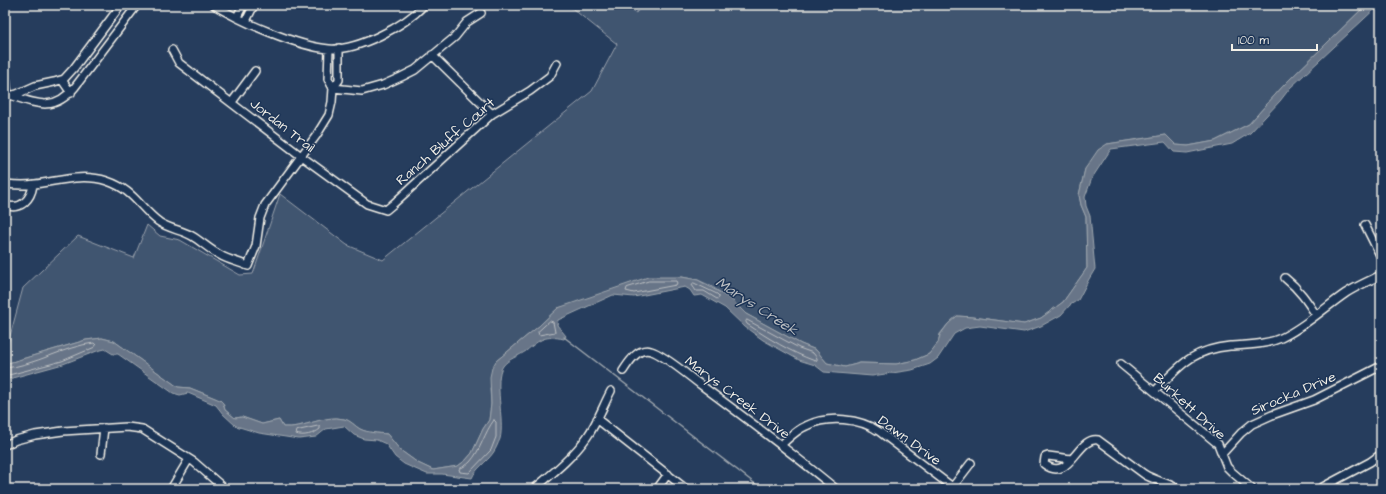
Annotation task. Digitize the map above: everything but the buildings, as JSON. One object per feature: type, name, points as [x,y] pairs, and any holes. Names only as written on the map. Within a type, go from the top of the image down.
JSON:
[{"type":"street","points":[[9,96],[35,86],[62,80],[70,72],[121,5]]},
{"type":"street","points":[[9,96],[47,105],[60,101],[71,93],[137,5]]},
{"type":"street","points":[[214,5],[229,14],[288,39],[329,49],[347,48],[388,32],[404,22],[424,5]]},
{"type":"street","points":[[237,17],[243,5]]},
{"type":"street","points":[[246,21],[254,5]]},
{"type":"street","points":[[308,5],[318,5]]},
{"type":"street","points":[[333,88],[362,91],[383,85],[415,70],[455,37],[468,22],[481,13]]},
{"type":"street","points":[[5,184],[33,185],[75,177],[107,181],[122,187],[134,196],[152,216],[163,224],[192,236],[224,258],[248,266],[256,246],[260,218],[265,205],[320,130],[329,115],[333,88],[339,80],[339,48]]},
{"type":"street","points":[[329,49],[328,79],[333,88]]},
{"type":"street","name":"Jordan Trail","points":[[172,50],[179,63],[301,156],[367,204],[386,210]]},
{"type":"street","points":[[432,55],[492,114]]},
{"type":"street","name":"Ranch Bluff Court","points":[[386,210],[492,114],[541,84],[550,76],[557,63]]},
{"type":"street","points":[[5,69],[9,96]]},
{"type":"street","points":[[232,102],[255,71]]},
{"type":"street","points":[[62,80],[71,93]]},
{"type":"street","points":[[5,205],[16,207],[26,202],[30,196],[33,185]]},
{"type":"street","points":[[1365,226],[1381,257]]},
{"type":"street","points":[[1154,391],[1185,361],[1200,352],[1228,346],[1274,341],[1288,334],[1347,293],[1381,275]]},
{"type":"street","points":[[1285,278],[1296,286],[1316,315]]},
{"type":"street","name":"Marys Creek Drive","points":[[623,371],[636,355],[644,350],[651,350],[675,366],[781,445],[836,489]]},
{"type":"street","name":"Burkett Drive","points":[[1121,364],[1218,444],[1227,467],[1252,489]]},
{"type":"street","name":"Sirocka Drive","points":[[1222,454],[1241,433],[1252,424],[1314,400],[1381,366]]},
{"type":"street","points":[[534,489],[556,471],[588,436],[611,391]]},
{"type":"street","points":[[597,419],[686,489]]},
{"type":"street","name":"Dawn Drive","points":[[781,445],[805,426],[826,420],[856,421],[874,428],[953,488]]},
{"type":"street","points":[[5,445],[16,440],[35,435],[63,431],[127,427],[142,429],[189,459],[226,489]]},
{"type":"street","points":[[101,454],[104,428]]},
{"type":"street","points":[[1071,459],[1088,441],[1093,439],[1098,440],[1152,479],[1165,482],[1178,489]]},
{"type":"street","points":[[1319,489],[1370,462],[1381,454]]},
{"type":"street","points":[[171,489],[189,459]]},
{"type":"street","points":[[953,488],[971,463]]},
{"type":"street","points":[[657,489],[668,474]]},
{"type":"shaded area","points":[[568,5],[626,5],[636,13],[642,5],[1366,5],[1284,85],[1249,124],[1215,141],[1188,146],[1176,145],[1166,135],[1107,144],[1085,169],[1079,195],[1086,217],[1087,268],[1063,302],[1041,318],[1024,324],[957,316],[940,334],[938,343],[929,354],[915,360],[896,364],[860,363],[845,367],[827,363],[816,350],[801,344],[746,314],[731,299],[709,285],[698,280],[682,277],[558,308],[539,326],[496,361],[490,389],[491,404],[489,420],[483,429],[472,453],[458,466],[433,470],[418,463],[400,450],[387,434],[373,433],[360,429],[344,419],[329,418],[299,426],[283,427],[279,420],[262,424],[242,417],[235,418],[225,410],[223,403],[215,398],[190,388],[178,387],[114,341],[102,338],[86,340],[5,364],[5,349],[7,347],[23,288],[78,236],[134,258],[147,225],[160,236],[180,240],[240,275],[253,274],[280,194],[347,245],[383,260],[592,91],[617,44]]},
{"type":"water","points":[[1366,5],[1379,5],[1290,88],[1250,133],[1232,144],[1187,153],[1174,152],[1165,142],[1111,149],[1092,178],[1085,197],[1086,206],[1090,216],[1095,269],[1078,300],[1070,305],[1061,315],[1041,326],[1024,332],[980,326],[965,328],[954,334],[938,358],[930,364],[912,370],[872,376],[824,372],[815,365],[799,360],[763,340],[745,327],[725,308],[702,295],[694,296],[690,290],[685,287],[634,297],[613,295],[558,320],[557,325],[566,336],[564,339],[543,339],[523,353],[508,361],[503,366],[500,372],[499,380],[501,422],[500,439],[493,453],[476,471],[472,478],[442,474],[427,474],[404,464],[395,457],[386,444],[377,440],[364,439],[354,435],[344,426],[326,429],[316,437],[299,439],[259,433],[236,426],[216,405],[188,393],[180,395],[173,393],[118,354],[113,354],[105,349],[63,364],[5,380],[5,364],[86,340],[102,338],[114,341],[178,387],[190,388],[220,400],[223,403],[225,410],[235,418],[242,417],[262,424],[279,420],[283,427],[299,426],[329,418],[344,419],[360,429],[373,433],[387,434],[400,450],[418,463],[433,470],[458,466],[472,453],[483,429],[489,420],[491,404],[490,377],[492,368],[496,361],[539,326],[558,308],[648,277],[682,277],[698,280],[731,299],[746,314],[801,344],[816,350],[827,363],[845,367],[860,363],[896,364],[915,360],[929,354],[938,343],[940,335],[948,324],[957,316],[1024,324],[1041,318],[1063,302],[1087,268],[1086,217],[1079,195],[1085,169],[1098,150],[1107,144],[1166,135],[1176,145],[1188,146],[1215,141],[1249,124],[1284,85]]},
{"type":"waterway","points":[[564,337],[762,489]]},
{"type":"water label","name":"Marys Creek","points":[[757,306]]}]
